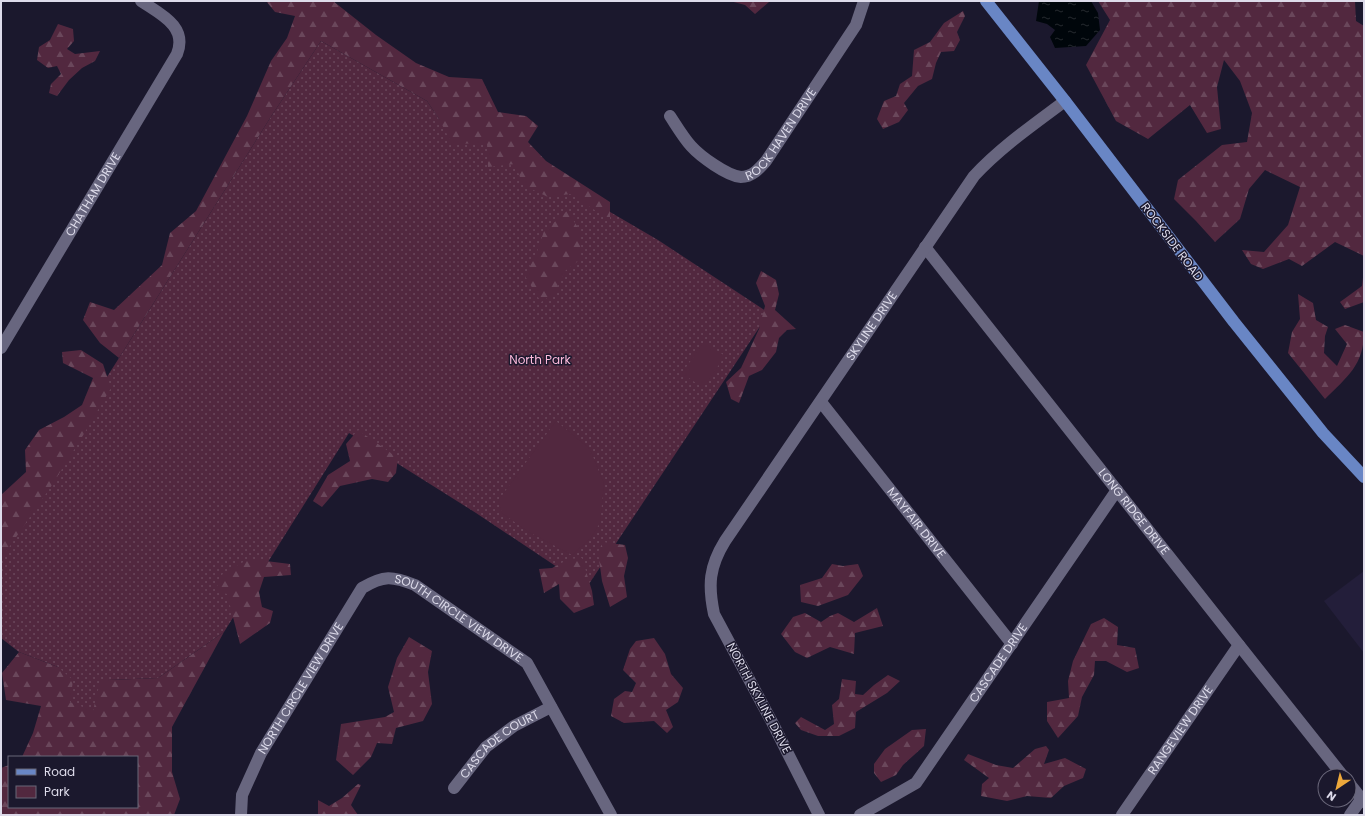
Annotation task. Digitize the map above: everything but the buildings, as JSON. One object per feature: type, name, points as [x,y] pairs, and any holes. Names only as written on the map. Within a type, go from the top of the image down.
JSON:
[{"type":"main road","name":"ROCKSIDE ROAD","points":[[986,1],[1065,101],[1234,322],[1323,433],[1364,477]]},
{"type":"street","name":"CHATHAM DRIVE","points":[[1,348],[169,68],[180,47],[178,31],[172,22],[141,1]]},
{"type":"street","name":"ROCK HAVEN DRIVE","points":[[670,116],[690,145],[718,167],[740,177],[757,171],[766,161],[856,25],[864,1]]},
{"type":"street","name":"SKYLINE DRIVE","points":[[711,578],[715,561],[725,541],[974,176],[1003,147],[1065,101]]},
{"type":"street","name":"LONG RIDGE DRIVE","points":[[925,247],[1338,768]]},
{"type":"street","name":"MAYFAIR DRIVE","points":[[821,402],[1012,644]]},
{"type":"street","name":"CASCADE DRIVE","points":[[860,815],[916,783],[1117,490]]},
{"type":"street","name":"SOUTH CIRCLE VIEW DRIVE","points":[[384,578],[399,579],[415,585],[527,663],[610,815]]},
{"type":"street","name":"NORTH CIRCLE VIEW DRIVE","points":[[241,815],[242,795],[261,753],[362,588],[374,581],[384,578]]},
{"type":"street","name":"NORTH SKYLINE DRIVE","points":[[711,578],[710,594],[714,614],[773,724],[819,815]]},
{"type":"street","name":"RANGEVIEW DRIVE","points":[[1122,815],[1239,645]]},
{"type":"street","name":"CASCADE COURT","points":[[454,788],[486,747],[514,726],[551,707]]},
{"type":"street","points":[[1350,815],[1363,800]]},
{"type":"shaded area","points":[[1364,571],[1364,653],[1324,601]]},
{"type":"green space","points":[[266,1],[333,1],[376,35],[416,63],[449,77],[482,79],[498,112],[526,116],[538,126],[528,142],[546,161],[610,202],[610,220],[570,194],[548,197],[523,185],[515,164],[488,167],[487,143],[452,144],[439,119],[427,101],[321,41],[272,115],[119,358],[100,343],[83,320],[90,302],[114,310],[162,265],[170,233],[196,211],[247,116],[271,61],[287,38],[295,16],[275,12]]},
{"type":"green space","points":[[730,1],[777,1],[769,2],[755,14],[745,5]]},
{"type":"green space","points":[[1098,1],[1355,1],[1356,21],[1364,26],[1364,256],[1335,242],[1302,266],[1289,259],[1263,269],[1251,264],[1242,250],[1264,252],[1288,225],[1300,187],[1265,170],[1249,189],[1240,219],[1215,242],[1174,199],[1178,180],[1222,145],[1247,142],[1252,113],[1240,81],[1224,60],[1217,87],[1221,129],[1207,133],[1190,105],[1148,139],[1116,121],[1086,65],[1110,20]]},
{"type":"green space","points":[[963,11],[965,16],[957,32],[960,40],[954,51],[941,52],[936,63],[932,79],[918,86],[904,103],[908,110],[899,122],[883,129],[877,119],[884,101],[896,96],[900,84],[912,76],[914,50],[930,42],[944,23]]},
{"type":"green space","points":[[58,24],[73,29],[74,41],[67,49],[75,54],[100,51],[95,61],[82,68],[69,80],[57,96],[49,93],[51,84],[61,74],[57,66],[48,68],[37,60],[39,47],[50,40]]},
{"type":"green space","name":"North Park","points":[[321,41],[427,101],[439,119],[470,130],[658,240],[769,313],[587,587],[476,513],[349,433],[224,632],[158,678],[109,680],[93,712],[69,702],[58,667],[19,652],[1,638],[1,543],[272,115]]},
{"type":"green space","points":[[567,211],[579,229],[581,259],[565,271],[554,294],[541,302],[525,276],[537,252],[544,231]]},
{"type":"green space","points":[[1364,269],[1364,302],[1345,309],[1340,302],[1362,286]]},
{"type":"green space","points":[[761,271],[776,280],[779,294],[775,310],[796,329],[787,330],[779,338],[776,352],[762,370],[749,376],[739,403],[731,399],[726,382],[741,368],[759,329],[765,306],[756,283]]},
{"type":"green space","points":[[1298,294],[1313,303],[1316,320],[1328,327],[1325,336],[1324,353],[1337,366],[1347,344],[1335,329],[1345,325],[1364,332],[1361,353],[1353,370],[1325,399],[1288,353],[1292,332],[1300,319]]},
{"type":"green space","points":[[704,342],[725,356],[703,388],[682,373]]},
{"type":"green space","points":[[81,350],[103,364],[111,388],[52,485],[1,559],[1,495],[26,472],[25,450],[39,430],[64,417],[82,405],[93,378],[63,363],[62,352]]},
{"type":"green space","points":[[556,421],[590,449],[604,484],[600,523],[590,539],[572,555],[527,531],[502,513],[498,501]]},
{"type":"green space","points":[[358,430],[398,458],[396,473],[388,482],[372,479],[340,486],[322,507],[313,501],[328,475],[350,461],[346,444]]},
{"type":"green space","points":[[603,542],[625,545],[628,558],[624,576],[627,597],[610,607],[602,581],[598,552]]},
{"type":"green space","points":[[582,558],[592,591],[594,605],[574,613],[560,599],[559,584],[544,593],[539,569],[552,568],[569,559]]},
{"type":"green space","points":[[249,559],[290,564],[291,575],[264,577],[259,592],[262,607],[273,611],[270,623],[240,644],[227,594],[215,591],[223,573]]},
{"type":"green space","points":[[832,564],[843,566],[858,564],[863,576],[848,595],[818,606],[801,602],[800,585],[822,578]]},
{"type":"green space","points":[[877,608],[883,626],[855,633],[854,654],[830,647],[807,658],[795,652],[781,634],[793,617],[805,613],[821,622],[838,613],[854,622]]},
{"type":"green space","points":[[1104,618],[1118,627],[1117,645],[1135,648],[1139,668],[1127,672],[1106,661],[1095,661],[1094,675],[1082,697],[1078,716],[1058,738],[1047,721],[1047,702],[1069,698],[1068,681],[1073,661],[1091,624]]},
{"type":"green space","points":[[224,632],[172,727],[172,772],[180,799],[174,815],[1,815],[1,768],[8,765],[8,808],[138,808],[138,756],[22,756],[33,733],[41,706],[6,700],[2,673],[19,652],[58,667],[73,680],[70,702],[93,711],[100,682],[109,680],[158,678]]},
{"type":"green space","points":[[409,637],[432,651],[428,672],[432,704],[423,721],[396,728],[392,744],[377,743],[371,757],[353,775],[336,760],[341,724],[385,717],[394,712],[388,687],[397,658]]},
{"type":"green space","points":[[654,638],[665,654],[671,674],[683,688],[678,702],[666,710],[673,727],[667,733],[654,721],[624,723],[611,716],[614,699],[625,691],[632,692],[636,683],[623,670],[630,649],[636,641]]},
{"type":"green space","points":[[888,675],[900,681],[887,693],[856,712],[855,728],[839,736],[818,736],[801,730],[795,723],[801,717],[825,730],[834,724],[832,705],[839,699],[842,679],[856,681],[855,694],[863,695]]},
{"type":"green space","points":[[926,729],[924,746],[903,765],[896,775],[881,782],[874,773],[874,764],[885,749],[912,730]]},
{"type":"green space","points":[[1046,746],[1049,750],[1044,764],[1065,758],[1086,769],[1083,778],[1064,786],[1051,798],[1027,796],[1007,801],[981,796],[982,784],[989,778],[964,760],[968,754],[996,765],[1013,768],[1035,749]]},
{"type":"green space","points":[[358,784],[361,785],[351,805],[358,815],[318,815],[318,800],[329,806],[342,798]]},
{"type":"water","points":[[1039,1],[1091,1],[1098,13],[1100,30],[1086,46],[1055,48],[1050,37],[1055,30],[1047,24],[1036,21]]}]
